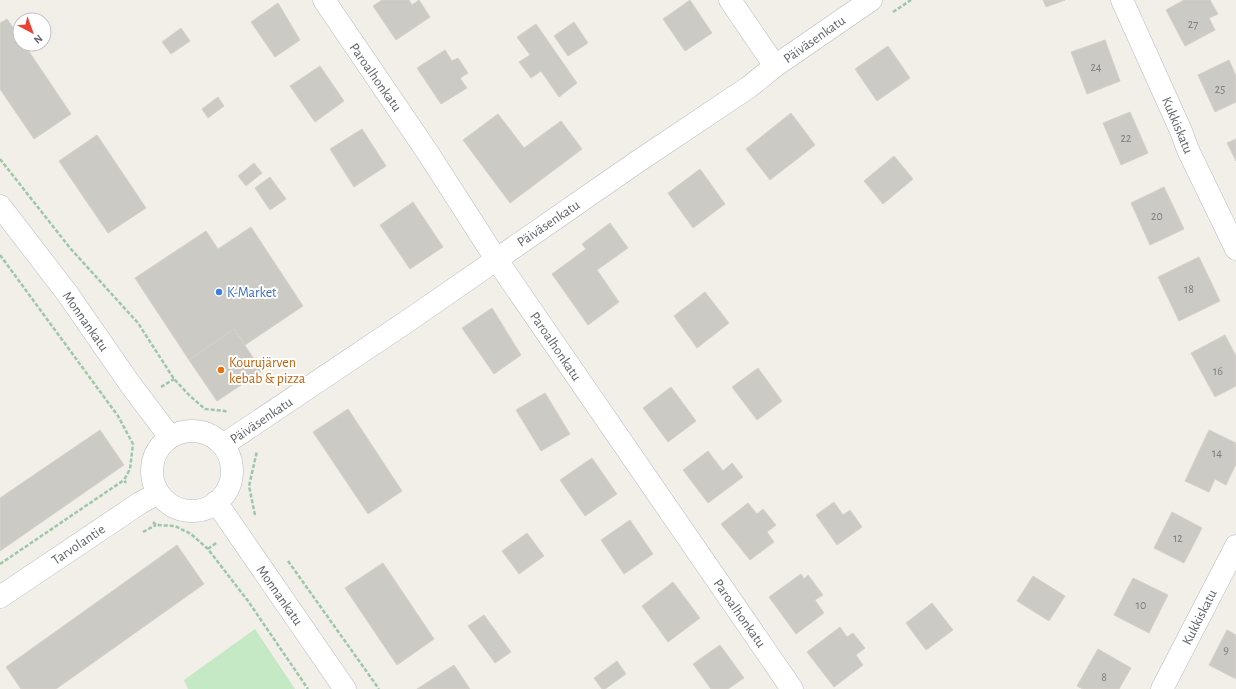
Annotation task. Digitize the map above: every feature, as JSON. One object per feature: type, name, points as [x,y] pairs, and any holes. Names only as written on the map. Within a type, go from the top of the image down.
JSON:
[{"type":"street","name":"Paroalhonkatu","points":[[324,0],[428,153],[496,259],[792,689]]},
{"type":"street","points":[[730,0],[776,66]]},
{"type":"street","name":"Päiväsenkatu","points":[[223,446],[749,87],[776,66],[871,0]]},
{"type":"street","name":"Kukkiskatu","points":[[1122,0],[1181,131],[1188,150],[1236,249]]},
{"type":"street","name":"Monnankatu","points":[[0,206],[67,293],[130,384],[170,437]]},
{"type":"street","points":[[183,431],[198,431],[212,436],[223,446],[229,455],[232,469],[229,486],[221,498],[216,502],[205,509],[192,511],[179,509],[166,502],[158,493],[152,479],[151,470],[154,456],[160,446],[170,437],[183,431]]},
{"type":"street","name":"Tarvolantie","points":[[0,597],[140,503],[158,493]]},
{"type":"street","name":"Monnankatu","points":[[216,502],[345,689]]},
{"type":"street","name":"Kukkiskatu","points":[[1162,689],[1236,546]]},
{"type":"path","points":[[0,159],[70,248],[138,323],[180,385],[205,409],[224,411],[258,452],[249,486],[255,515],[260,521]]},
{"type":"path","points":[[0,564],[124,480]]},
{"type":"path","points":[[287,560],[380,689]]},
{"type":"green space","points":[[255,629],[295,689],[188,689],[184,680]]},
{"type":"building","points":[[382,0],[409,0],[412,5],[419,0],[430,17],[396,40],[373,6]]},
{"type":"building","points":[[690,0],[712,33],[685,51],[663,19]]},
{"type":"building","points":[[1043,0],[1065,0],[1046,7]]},
{"type":"building","points":[[1184,0],[1210,0],[1218,14],[1209,18],[1215,30],[1185,46],[1166,10]]},
{"type":"building","points":[[278,3],[300,40],[275,57],[251,22]]},
{"type":"building","points":[[7,19],[12,26],[12,52],[29,52],[71,114],[34,139],[0,89],[0,23]]},
{"type":"building","points":[[574,22],[588,43],[568,56],[554,36]]},
{"type":"building","points":[[536,24],[577,83],[559,97],[541,71],[531,78],[519,62],[530,55],[517,37]]},
{"type":"building","points":[[181,28],[190,41],[171,54],[162,42]]},
{"type":"building","points":[[1105,40],[1120,81],[1087,94],[1071,52]]},
{"type":"building","points":[[888,46],[910,78],[877,101],[855,69]]},
{"type":"building","points":[[445,50],[452,61],[458,58],[468,73],[460,78],[467,88],[441,104],[417,68]]},
{"type":"building","points":[[1229,60],[1236,76],[1236,102],[1215,112],[1198,75]]},
{"type":"building","points":[[320,66],[344,101],[315,122],[290,86]]},
{"type":"building","points":[[218,97],[224,106],[208,118],[202,109]]},
{"type":"building","points":[[1130,112],[1148,153],[1121,165],[1103,123]]},
{"type":"building","points":[[791,113],[815,145],[770,180],[746,149]]},
{"type":"building","points":[[498,114],[524,148],[561,121],[582,149],[510,203],[463,140]]},
{"type":"building","points":[[362,129],[386,166],[354,187],[330,149]]},
{"type":"building","points":[[97,135],[146,208],[108,233],[59,161]]},
{"type":"building","points":[[1236,139],[1236,161],[1227,143]]},
{"type":"building","points":[[894,156],[913,179],[883,204],[864,181]]},
{"type":"building","points":[[254,163],[262,173],[246,186],[238,176]]},
{"type":"building","points":[[700,169],[725,204],[693,228],[668,193]]},
{"type":"building","points":[[270,177],[286,199],[270,210],[255,188]]},
{"type":"building","points":[[1164,187],[1184,229],[1150,245],[1131,203]]},
{"type":"building","points":[[413,202],[443,247],[410,269],[380,225]]},
{"type":"building","points":[[610,223],[628,248],[597,270],[619,302],[588,325],[552,274],[586,249],[582,244]]},
{"type":"building","name":"K-Market","points":[[251,227],[303,306],[245,345],[234,329],[189,360],[135,278],[206,231],[218,249]]},
{"type":"building","points":[[1199,257],[1220,301],[1179,321],[1158,277]]},
{"type":"building","points":[[705,292],[729,323],[697,348],[674,316]]},
{"type":"building","points":[[492,308],[521,355],[494,374],[462,328]]},
{"type":"building","points":[[234,329],[262,371],[217,401],[189,360]]},
{"type":"building","points":[[1225,335],[1236,356],[1236,386],[1215,397],[1191,353]]},
{"type":"building","points":[[758,368],[782,401],[757,420],[732,387]]},
{"type":"building","points":[[671,387],[696,421],[668,442],[643,408]]},
{"type":"building","points":[[545,393],[570,434],[541,451],[516,410]]},
{"type":"building","points":[[348,409],[402,491],[368,514],[313,432]]},
{"type":"building","points":[[100,430],[124,465],[0,551],[0,498]]},
{"type":"building","points":[[1209,430],[1236,443],[1236,464],[1226,485],[1215,479],[1209,492],[1185,481]]},
{"type":"building","points":[[708,451],[723,471],[732,463],[743,477],[708,503],[683,470]]},
{"type":"building","points":[[592,458],[617,494],[585,516],[560,480]]},
{"type":"building","points":[[834,502],[843,515],[850,510],[862,527],[837,545],[816,515]]},
{"type":"building","points":[[748,503],[757,514],[763,509],[776,525],[767,532],[774,542],[750,560],[721,524]]},
{"type":"building","points":[[1172,512],[1202,528],[1184,563],[1154,548]]},
{"type":"building","points":[[630,520],[653,554],[624,574],[601,540]]},
{"type":"building","points":[[527,533],[544,556],[519,574],[502,551]]},
{"type":"building","points":[[177,545],[204,584],[56,689],[21,689],[6,667]]},
{"type":"building","points":[[383,563],[434,639],[397,665],[345,588]]},
{"type":"building","points":[[801,574],[804,579],[808,575],[823,595],[815,600],[824,613],[796,634],[769,597]]},
{"type":"building","points":[[1033,576],[1065,596],[1049,621],[1017,601]]},
{"type":"building","points":[[1133,578],[1168,595],[1149,633],[1114,615]]},
{"type":"building","points":[[673,582],[700,618],[668,642],[642,606]]},
{"type":"building","points":[[932,603],[953,630],[926,650],[906,623]]},
{"type":"building","points":[[484,615],[511,652],[495,663],[468,626]]},
{"type":"building","points":[[840,627],[847,637],[853,633],[865,648],[856,655],[863,665],[834,687],[807,652]]},
{"type":"building","points":[[1227,630],[1236,635],[1236,679],[1209,665]]},
{"type":"building","points":[[720,645],[744,678],[728,689],[711,689],[693,664]]},
{"type":"building","points":[[1098,649],[1131,668],[1119,689],[1083,689],[1077,686]]},
{"type":"building","points":[[617,661],[626,674],[605,689],[602,689],[594,678]]},
{"type":"building","points":[[454,665],[470,689],[417,689]]},
{"type":"place","name":"K-Market","points":[[219,292]]},
{"type":"place","name":"Kourujärven kebab & pizza","points":[[221,370]]}]
